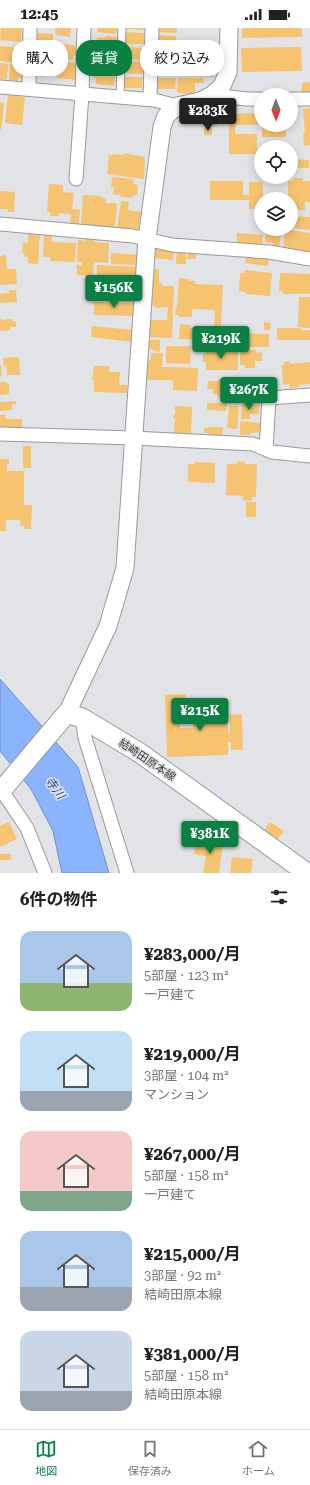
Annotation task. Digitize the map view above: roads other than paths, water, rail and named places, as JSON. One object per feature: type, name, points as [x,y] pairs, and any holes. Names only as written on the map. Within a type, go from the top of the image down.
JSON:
[{"type":"main road","points":[[2,789],[69,718]]},
{"type":"main road","name":"結崎田原本線","points":[[69,718],[140,754],[307,873]]},
{"type":"street","points":[[29,89],[30,28]]},
{"type":"street","points":[[76,179],[82,94],[84,28]]},
{"type":"street","points":[[150,99],[152,28]]},
{"type":"street","points":[[0,87],[150,99],[177,106],[200,101],[212,95],[222,86],[228,72],[229,28]]},
{"type":"street","points":[[212,95],[254,99]]},
{"type":"street","points":[[298,99],[310,99]]},
{"type":"street","points":[[127,873],[85,738],[69,718],[108,626],[125,568],[147,239],[162,127],[166,116],[177,106]]},
{"type":"street","points":[[0,224],[132,236],[172,246],[269,252],[310,259]]},
{"type":"street","points":[[266,449],[269,398],[310,395]]},
{"type":"street","points":[[0,434],[134,438],[253,444],[272,452],[310,456]]},
{"type":"street","points":[[2,789],[27,828],[45,873]]},
{"type":"lane","points":[[120,97],[122,28]]},
{"type":"water","name":"寺川","points":[[0,679],[78,767],[109,873],[62,873],[53,831],[31,789],[0,751]]}]
